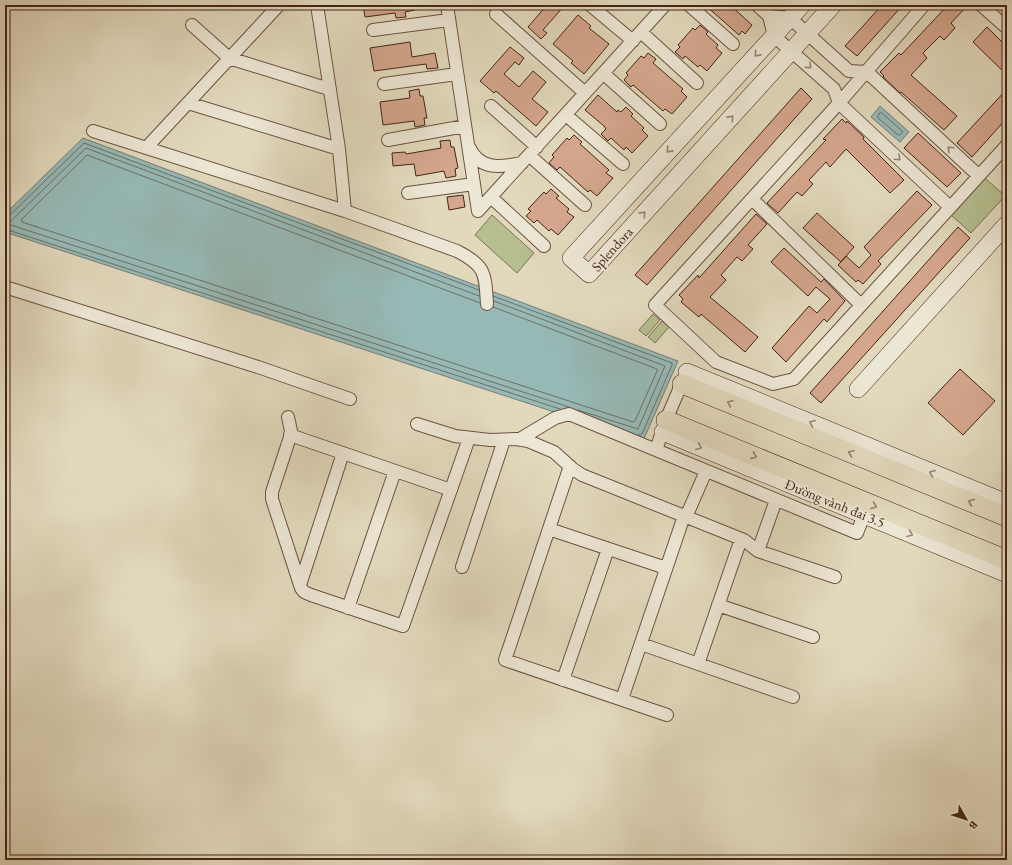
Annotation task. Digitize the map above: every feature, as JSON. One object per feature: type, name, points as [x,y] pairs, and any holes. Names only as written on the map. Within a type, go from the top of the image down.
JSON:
[{"type":"main road","points":[[684,378],[1007,517]]},
{"type":"main road","name":"Đường vành đai 3.5","points":[[664,426],[1007,560]]},
{"type":"street","points":[[146,148],[279,5]]},
{"type":"street","points":[[317,5],[338,149],[345,211]]},
{"type":"street","points":[[446,5],[478,212],[665,5]]},
{"type":"street","points":[[590,5],[633,41]]},
{"type":"street","points":[[689,5],[733,44]]},
{"type":"street","points":[[757,5],[769,16],[774,36],[834,89],[839,103],[950,207]]},
{"type":"street","name":"Splendora","points":[[802,5],[570,258],[589,274],[792,52],[833,5]]},
{"type":"street","points":[[924,5],[839,103],[655,305],[716,362],[773,384],[794,379],[1007,145]]},
{"type":"street","points":[[981,5],[1007,28]]},
{"type":"street","points":[[496,14],[585,93]]},
{"type":"street","points":[[769,16],[790,18],[849,71],[866,72],[979,176]]},
{"type":"street","points":[[373,30],[449,20]]},
{"type":"street","points":[[192,25],[229,58],[329,89]]},
{"type":"street","points":[[641,32],[697,83]]},
{"type":"street","points":[[603,73],[660,124]]},
{"type":"street","points":[[384,84],[457,74]]},
{"type":"street","points":[[188,103],[338,149]]},
{"type":"street","points":[[491,106],[529,155],[585,205]]},
{"type":"street","points":[[566,115],[623,164]]},
{"type":"street","points":[[93,131],[345,211],[457,251],[472,259],[479,266],[486,280],[487,304]]},
{"type":"street","points":[[388,140],[466,132]]},
{"type":"street","points":[[466,132],[470,149],[477,158],[486,165],[497,167],[529,155]]},
{"type":"street","points":[[408,193],[474,184]]},
{"type":"street","points":[[491,198],[544,246]]},
{"type":"street","points":[[752,199],[861,305]]},
{"type":"street","points":[[858,389],[1007,224]]},
{"type":"street","points":[[5,287],[258,367],[350,399]]},
{"type":"street","points":[[656,450],[664,426],[684,378],[1007,504]]},
{"type":"street","points":[[520,440],[555,418],[569,414],[857,533],[864,515]]},
{"type":"street","points":[[288,417],[290,435],[272,492],[274,506],[302,590],[311,595],[403,626],[467,444]]},
{"type":"street","points":[[417,424],[455,436],[490,440],[520,440],[541,446],[554,452],[582,475],[741,539],[758,551],[835,577]]},
{"type":"street","name":"Đường vành đai 3.5","points":[[664,426],[864,515],[1007,574]]},
{"type":"street","points":[[290,435],[451,490]]},
{"type":"street","points":[[462,567],[504,440]]},
{"type":"street","points":[[300,585],[343,453]]},
{"type":"street","points":[[570,466],[505,660],[667,715]]},
{"type":"street","points":[[348,608],[394,471]]},
{"type":"street","points":[[622,699],[685,516],[706,471]]},
{"type":"street","points":[[758,551],[776,500]]},
{"type":"street","points":[[549,529],[666,568]]},
{"type":"street","points":[[698,664],[741,539]]},
{"type":"street","points":[[563,680],[608,549]]},
{"type":"street","points":[[718,605],[813,637]]},
{"type":"street","points":[[641,644],[793,697]]},
{"type":"green space","points":[[985,178],[1005,196],[971,233],[951,215]]},
{"type":"green space","points":[[492,215],[534,253],[517,273],[475,235]]},
{"type":"green space","points":[[653,314],[660,320],[646,336],[639,330]]},
{"type":"green space","points":[[662,321],[669,327],[655,343],[648,337]]},
{"type":"water","points":[[880,106],[909,132],[900,142],[871,117]]},
{"type":"water","points":[[83,138],[678,361],[643,441],[5,232],[5,214]]},
{"type":"building","points":[[363,5],[415,5],[415,10],[405,12],[406,17],[396,18],[395,13],[365,17]]},
{"type":"building","points":[[547,5],[565,5],[543,30],[547,33],[541,39],[528,27]]},
{"type":"building","points":[[705,5],[730,5],[752,25],[745,34],[742,31],[739,35]]},
{"type":"building","points":[[882,5],[903,5],[857,56],[845,46]]},
{"type":"building","points":[[948,5],[968,5],[951,23],[955,28],[944,40],[940,36],[923,53],[927,58],[911,75],[957,116],[944,130],[901,92],[900,93],[883,77],[884,76],[880,72],[899,53],[901,55]]},
{"type":"building","points":[[578,15],[591,26],[589,28],[609,44],[584,74],[571,63],[573,61],[553,44]]},
{"type":"building","points":[[700,25],[708,32],[706,34],[718,45],[716,48],[722,53],[707,71],[700,65],[698,67],[685,56],[683,59],[675,52],[680,47],[678,45],[693,28],[695,30]]},
{"type":"building","points":[[987,27],[1007,47],[1007,75],[973,42]]},
{"type":"building","points":[[410,42],[412,57],[435,53],[438,68],[427,69],[426,64],[374,71],[370,48]]},
{"type":"building","points":[[510,47],[524,58],[519,65],[515,62],[504,74],[519,87],[533,71],[546,82],[532,99],[548,112],[536,126],[496,91],[494,93],[480,81]]},
{"type":"building","points":[[648,53],[656,59],[653,63],[683,89],[681,91],[687,97],[672,114],[665,109],[663,111],[633,85],[631,87],[624,80],[628,75],[626,73],[641,56],[644,58]]},
{"type":"building","points":[[801,88],[812,99],[647,285],[635,275]]},
{"type":"building","points":[[419,89],[420,96],[423,96],[427,118],[424,118],[425,125],[415,127],[414,121],[383,125],[380,102],[410,98],[409,91]]},
{"type":"building","points":[[1007,89],[1007,118],[972,157],[957,143]]},
{"type":"building","points":[[598,95],[617,112],[618,110],[621,112],[626,107],[633,114],[631,116],[644,128],[642,130],[648,136],[632,153],[626,147],[624,150],[611,138],[608,141],[601,134],[606,129],[604,126],[585,110]]},
{"type":"building","points":[[842,119],[846,123],[847,121],[864,137],[863,139],[904,180],[890,193],[846,149],[830,167],[826,162],[809,180],[813,184],[802,196],[797,192],[778,213],[767,203],[826,140],[823,139]]},
{"type":"building","points":[[918,133],[961,173],[947,187],[904,148]]},
{"type":"building","points":[[574,135],[582,142],[580,144],[609,170],[606,173],[613,178],[597,196],[590,190],[588,192],[560,167],[557,170],[549,163],[554,157],[552,155],[567,138],[569,140]]},
{"type":"building","points":[[450,140],[451,147],[454,147],[458,168],[455,169],[456,176],[446,178],[444,171],[416,176],[414,164],[393,166],[392,153],[405,152],[406,154],[441,148],[440,141]]},
{"type":"building","points":[[551,189],[559,196],[556,198],[569,209],[567,212],[574,217],[558,235],[551,229],[549,231],[537,220],[534,223],[526,216],[531,211],[528,209],[544,192],[546,194]]},
{"type":"building","points":[[917,191],[932,205],[878,261],[881,264],[863,284],[858,280],[856,282],[838,265],[846,256],[859,268],[871,255],[864,247]]},
{"type":"building","points":[[463,195],[465,207],[449,210],[447,197]]},
{"type":"building","points":[[817,213],[854,247],[841,262],[803,228]]},
{"type":"building","points":[[756,214],[767,224],[748,245],[753,249],[742,261],[737,257],[721,275],[726,280],[710,297],[758,337],[745,352],[701,314],[699,317],[681,302],[683,299],[679,295],[698,275],[699,278]]},
{"type":"building","points":[[958,227],[970,238],[821,403],[810,393]]},
{"type":"building","points":[[784,248],[821,282],[824,279],[845,301],[827,322],[824,319],[786,362],[772,348],[809,306],[817,313],[830,299],[816,287],[808,296],[771,262]]},
{"type":"building","points":[[960,369],[995,401],[963,435],[928,403]]}]
